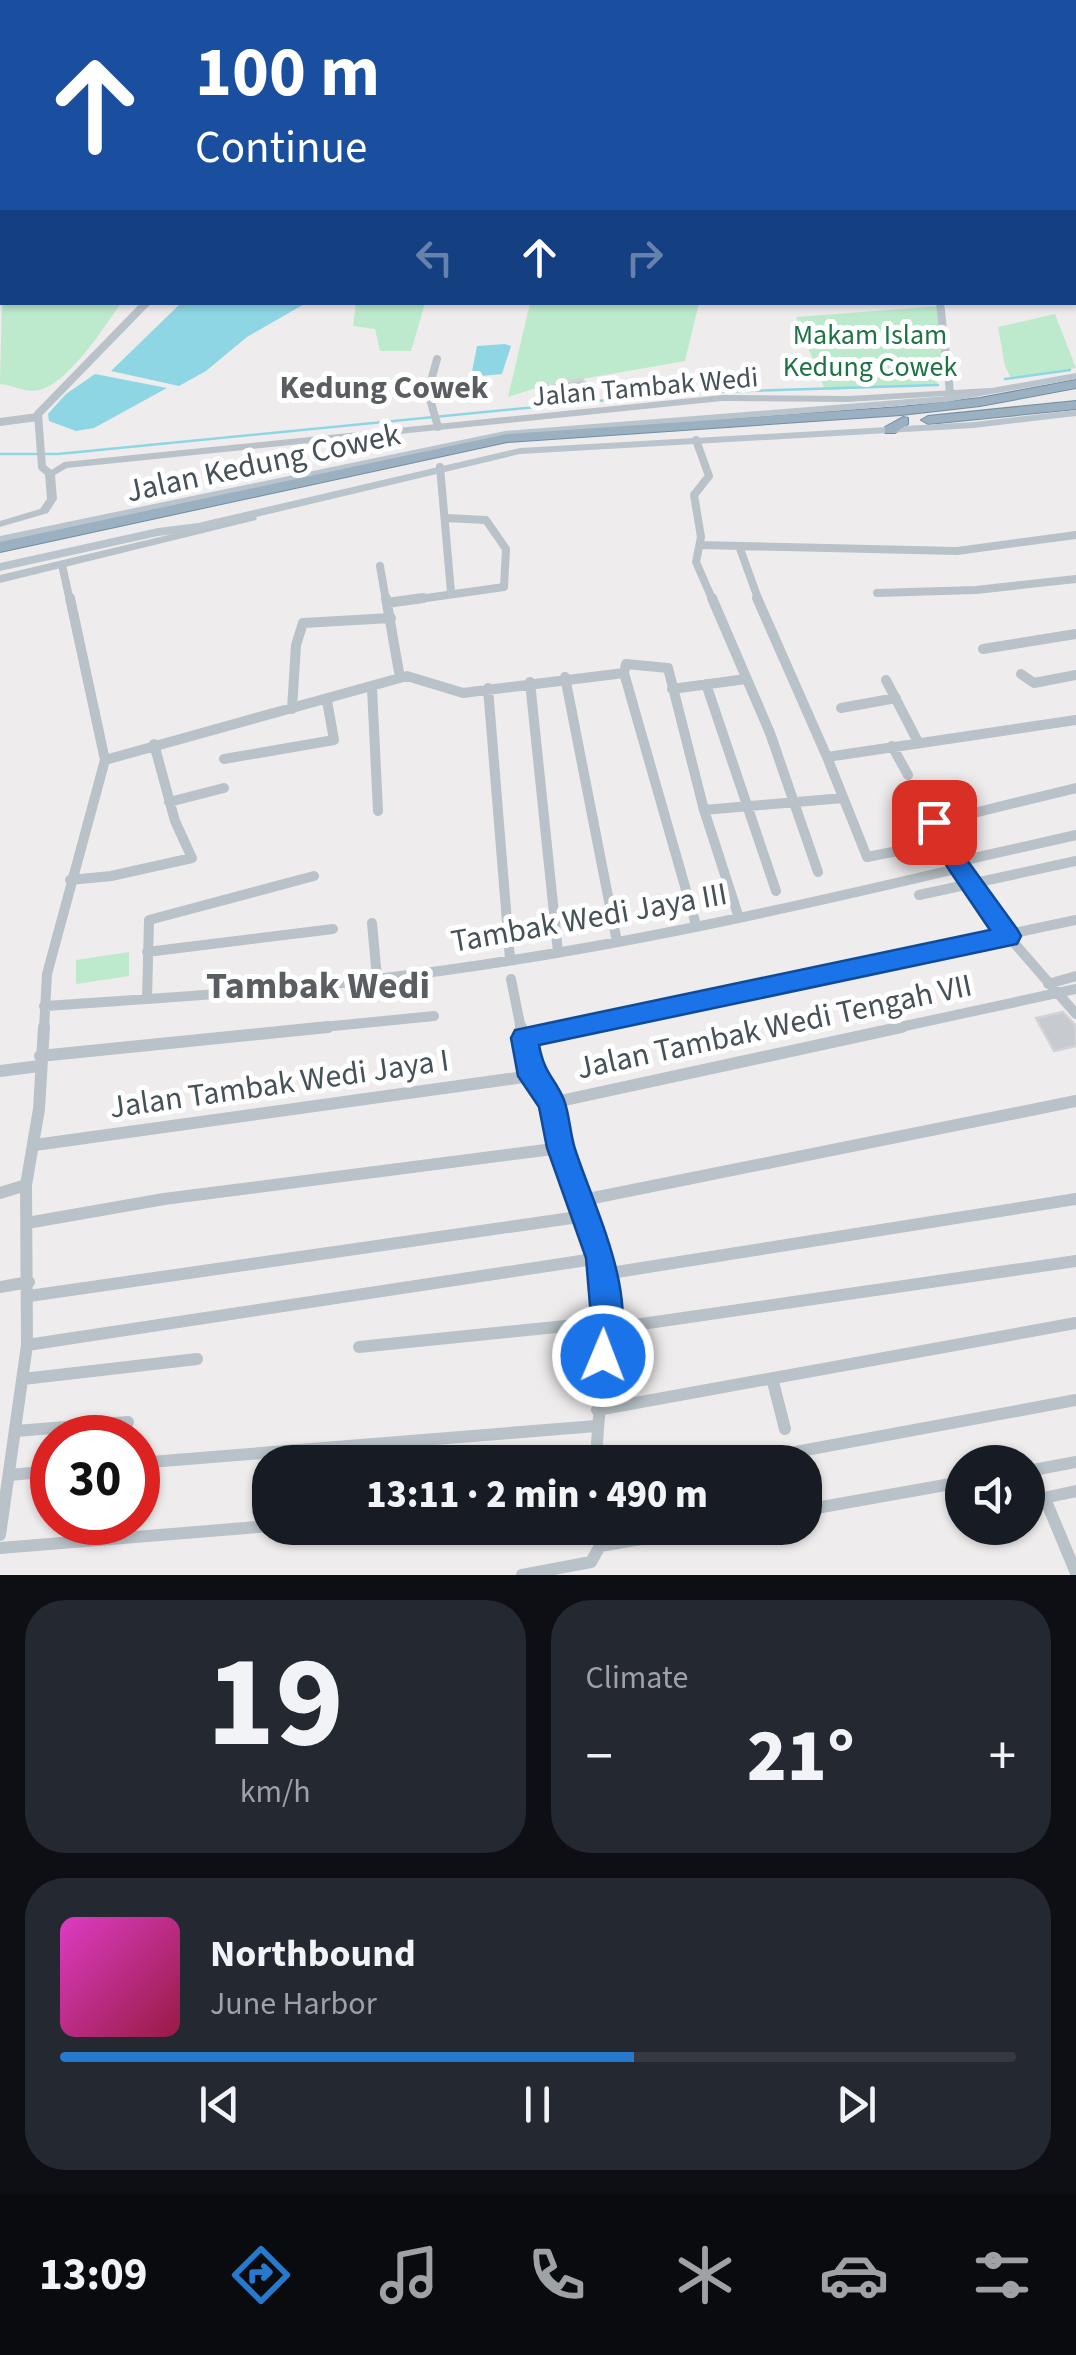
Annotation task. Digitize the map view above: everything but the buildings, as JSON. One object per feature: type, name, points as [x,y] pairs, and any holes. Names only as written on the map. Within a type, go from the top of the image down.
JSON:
[{"type":"highway","name":"Jalan Kedung Cowek","points":[[0,543],[507,438],[901,411],[980,402],[1076,380]]},
{"type":"highway","name":"Jalan Kedung Cowek","points":[[0,558],[502,447],[897,426],[1076,405]]},
{"type":"main road","name":"Jalan Kedung Cowek","points":[[0,543],[505,434],[1008,390],[1076,380]]},
{"type":"main road","name":"Jalan Kedung Cowek","points":[[440,468],[520,451],[1076,412]]},
{"type":"main road","points":[[0,567],[273,510],[440,468]]},
{"type":"street","points":[[0,422],[38,417],[144,305]]},
{"type":"street","points":[[940,305],[950,392]]},
{"type":"street","points":[[436,421],[428,392],[437,360]]},
{"type":"street","name":"Jalan Tambak Wedi","points":[[50,474],[64,465],[436,421],[696,400],[850,403],[1008,390]]},
{"type":"street","points":[[696,400],[704,418]]},
{"type":"street","points":[[0,524],[31,517],[49,506],[50,474],[43,471],[38,417]]},
{"type":"street","points":[[696,440],[709,476],[694,495],[700,544],[696,562],[770,733],[818,872]]},
{"type":"street","points":[[440,468],[451,592]]},
{"type":"street","points":[[0,579],[273,510]]},
{"type":"street","points":[[387,603],[504,587],[506,549],[484,519],[446,518]]},
{"type":"street","points":[[700,544],[957,551],[1076,535]]},
{"type":"street","points":[[739,546],[750,581],[869,858],[944,842]]},
{"type":"street","points":[[0,1535],[27,1345],[26,1185],[35,1145],[47,974],[105,760],[62,565]]},
{"type":"street","points":[[380,566],[400,678]]},
{"type":"street","points":[[878,594],[976,590],[1076,579]]},
{"type":"street","points":[[292,709],[296,645],[303,623],[391,618]]},
{"type":"street","points":[[982,649],[1076,634]]},
{"type":"street","points":[[696,925],[624,673],[626,664],[666,666],[704,810],[740,918]]},
{"type":"street","points":[[105,760],[400,678],[416,676],[457,692],[624,673]]},
{"type":"street","points":[[1021,674],[1034,683],[1076,675]]},
{"type":"street","points":[[565,677],[617,942]]},
{"type":"street","points":[[672,689],[746,679]]},
{"type":"street","points":[[886,680],[918,742]]},
{"type":"street","points":[[530,682],[558,952]]},
{"type":"street","points":[[706,684],[776,891]]},
{"type":"street","points":[[372,688],[378,811]]},
{"type":"street","points":[[488,688],[510,960]]},
{"type":"street","points":[[841,708],[896,698]]},
{"type":"street","points":[[224,759],[334,740],[327,701]]},
{"type":"street","points":[[827,757],[918,742],[972,741],[1076,720]]},
{"type":"street","points":[[70,880],[111,876],[192,858],[169,802],[154,744]]},
{"type":"street","points":[[892,746],[908,775]]},
{"type":"street","points":[[169,802],[224,788]]},
{"type":"street","points":[[1076,788],[934,822],[958,865],[1008,936],[1076,1014]]},
{"type":"street","points":[[704,810],[843,798]]},
{"type":"street","name":"Tambak Wedi Jaya III","points":[[44,1006],[377,978],[558,952],[740,918],[1076,834]]},
{"type":"street","points":[[919,895],[1076,861]]},
{"type":"street","points":[[147,999],[148,922],[314,876]]},
{"type":"street","points":[[526,1036],[1076,920]]},
{"type":"street","points":[[372,923],[377,978]]},
{"type":"street","points":[[147,952],[333,929]]},
{"type":"street","points":[[1052,988],[1076,976]]},
{"type":"street","points":[[511,979],[532,1076],[552,1103]]},
{"type":"street","points":[[1052,988],[1076,989]]},
{"type":"street","name":"Jalan Tambak Wedi Tengah VII","points":[[596,1445],[606,1326],[604,1274],[561,1148],[552,1103],[1052,988]]},
{"type":"street","points":[[0,1070],[40,1061],[434,1016]]},
{"type":"street","name":"Jalan Tambak Wedi Jaya I","points":[[35,1145],[532,1076]]},
{"type":"street","points":[[578,1201],[1076,1100]]},
{"type":"street","points":[[27,1223],[164,1199],[561,1148]]},
{"type":"street","points":[[0,1194],[26,1185]]},
{"type":"street","points":[[604,1274],[1076,1199]]},
{"type":"street","points":[[0,1287],[29,1289],[585,1216]]},
{"type":"street","points":[[27,1345],[600,1258]]},
{"type":"street","points":[[359,1347],[606,1326],[1076,1261]]},
{"type":"street","points":[[160,1461],[596,1418],[772,1378],[1076,1324]]},
{"type":"street","points":[[22,1379],[197,1359]]},
{"type":"street","points":[[772,1378],[785,1430]]},
{"type":"street","points":[[822,1447],[1076,1400]]},
{"type":"street","points":[[16,1431],[30,1430]]},
{"type":"street","points":[[1045,1468],[1076,1462]]},
{"type":"street","points":[[10,1475],[30,1473]]},
{"type":"street","points":[[822,1507],[945,1485]]},
{"type":"street","points":[[1076,1491],[1048,1497],[1046,1501],[1076,1573]]},
{"type":"street","points":[[0,1548],[252,1527]]},
{"type":"street","points":[[596,1553],[597,1545]]},
{"type":"street","points":[[522,1575],[631,1545]]},
{"type":"green space","points":[[2,305],[120,305],[73,366],[50,386],[34,391],[0,384]]},
{"type":"green space","points":[[356,305],[424,305],[411,351],[380,351],[375,329],[353,326]]},
{"type":"green space","points":[[529,305],[699,305],[685,361],[542,386],[508,397]]},
{"type":"green space","name":"Makam Islam Kedung Cowek","points":[[941,306],[947,370],[931,370],[938,385],[825,390],[796,317]]},
{"type":"green space","points":[[1055,314],[1076,368],[1011,378],[998,327]]},
{"type":"green space","points":[[129,952],[129,976],[76,984],[76,960]]},
{"type":"water","points":[[178,305],[303,305],[247,337],[206,371],[179,386],[111,371]]},
{"type":"water","points":[[477,346],[511,346],[502,374],[471,377]]},
{"type":"water","points":[[95,374],[167,388],[94,428],[76,431],[49,421],[48,414],[66,394]]},
{"type":"waterway","points":[[1005,379],[1070,370]]},
{"type":"waterway","points":[[0,454],[58,454],[679,393],[938,385]]},
{"type":"district","name":"Kedung Cowek","points":[[384,387]]},
{"type":"district","name":"Tambak Wedi","points":[[318,985]]},
{"type":"route","points":[[603,1356],[604,1274],[561,1148],[552,1103],[532,1076],[524,1038],[1008,936],[956,862],[932,825],[934,822]]}]
